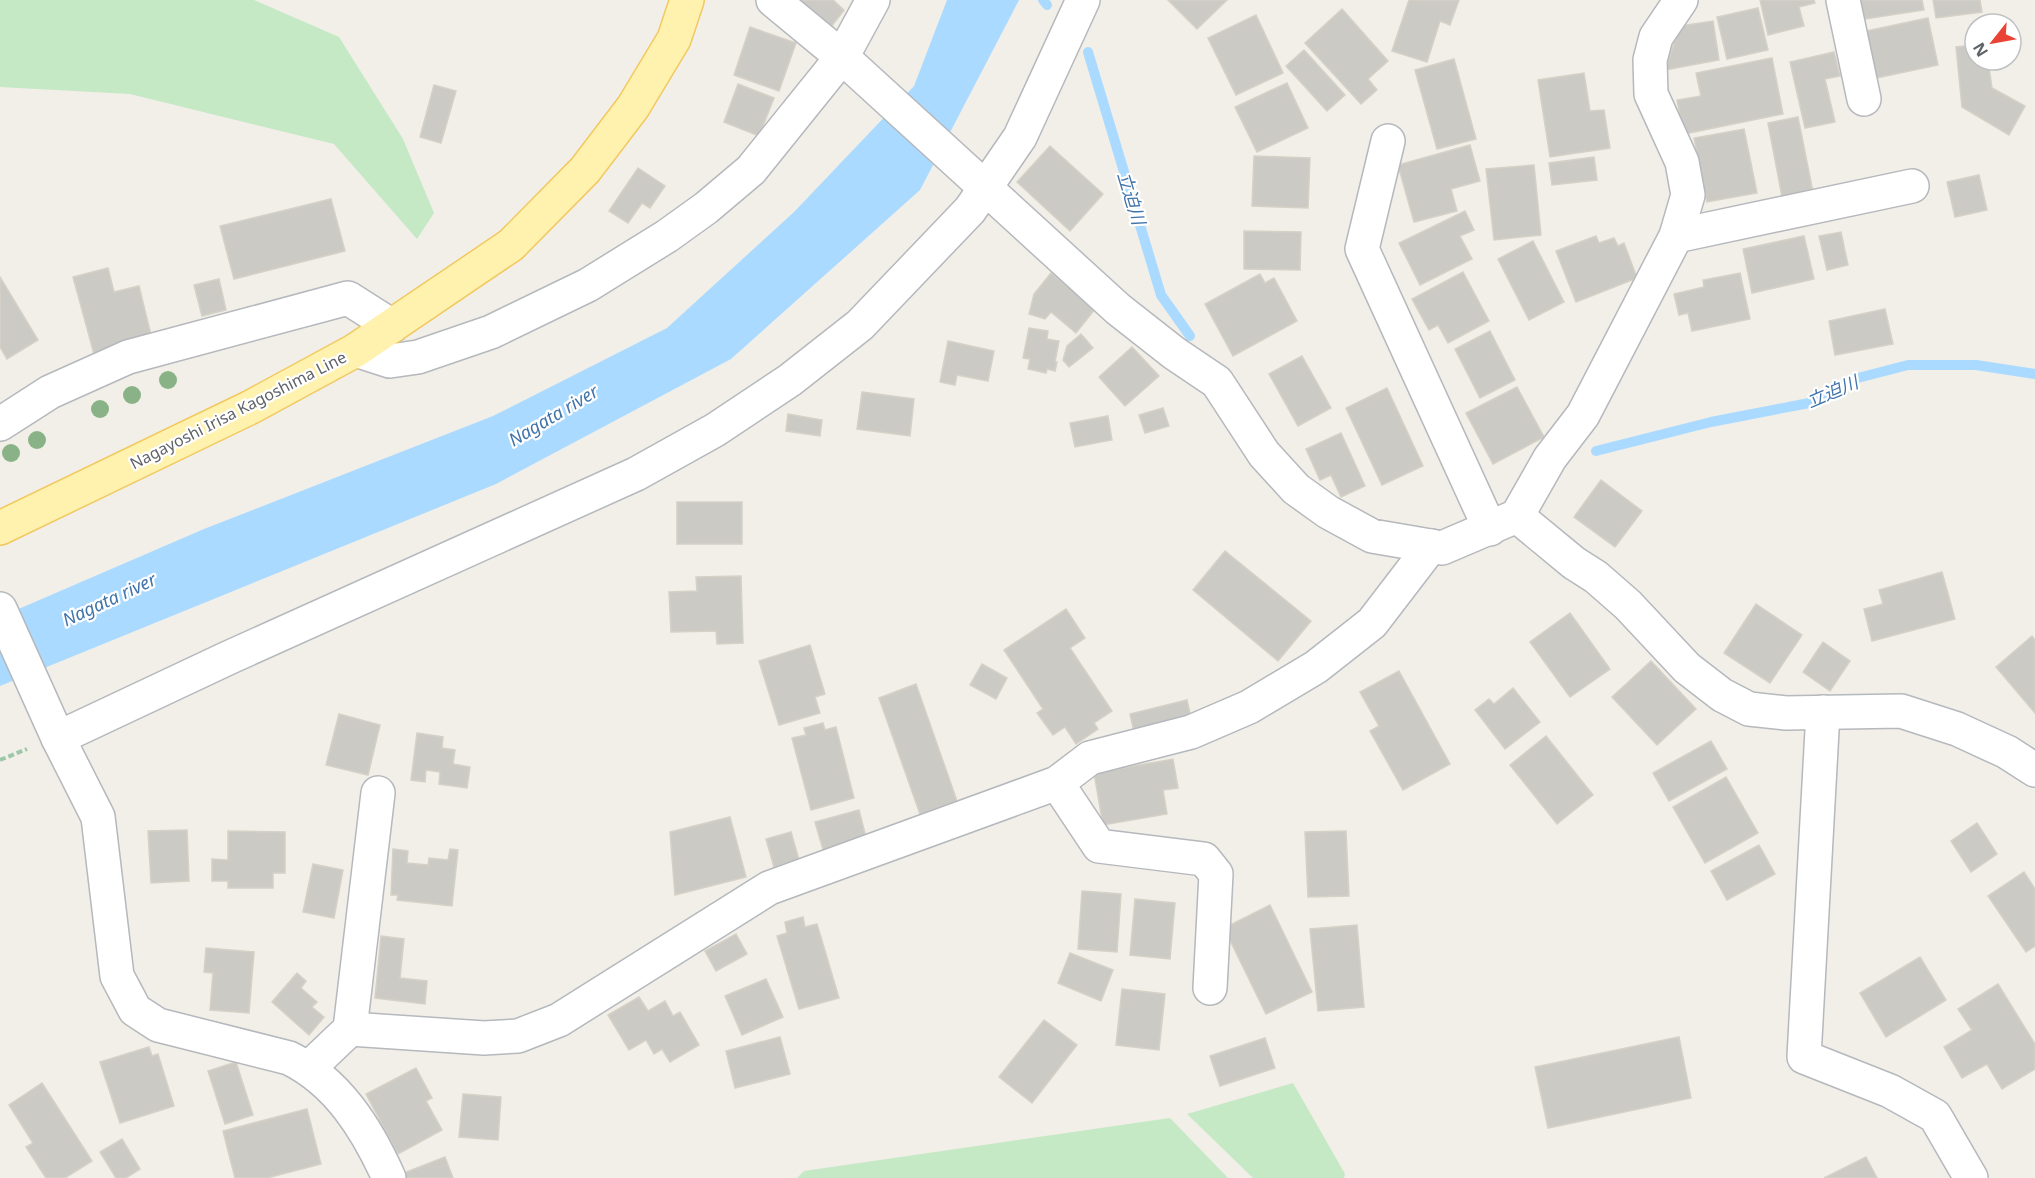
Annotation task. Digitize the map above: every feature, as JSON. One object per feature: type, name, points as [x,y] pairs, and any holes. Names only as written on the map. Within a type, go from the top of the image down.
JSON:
[{"type":"main road","name":"Nagayoshi Irisa Kagoshima Line","points":[[0,528],[251,407],[356,350],[511,245],[585,170],[633,107],[674,39],[687,0]]},
{"type":"street","points":[[773,0],[842,57],[1118,309],[1174,353],[1217,382],[1264,454],[1296,489],[1328,512],[1372,536],[1442,548],[1503,523],[1583,414],[1676,236],[1688,195],[1682,162],[1651,94],[1650,60],[1656,37],[1681,0]]},
{"type":"street","points":[[356,350],[390,362],[418,357],[491,332],[588,285],[668,236],[751,170],[842,57],[873,0]]},
{"type":"street","points":[[58,738],[228,658],[636,474],[715,429],[790,380],[860,325],[970,210],[1020,137],[1083,0]]},
{"type":"street","points":[[1843,0],[1864,99]]},
{"type":"street","points":[[1388,141],[1362,249],[1503,523],[1574,562],[1596,577],[1628,605],[1687,668],[1722,695],[1749,709],[1786,713],[1901,711],[1957,729],[2007,752],[2035,770]]},
{"type":"street","points":[[1676,236],[1912,186]]},
{"type":"street","points":[[0,424],[50,392],[128,357],[348,298],[392,326]]},
{"type":"street","points":[[350,1029],[484,1038],[519,1036],[559,1020],[769,888],[1057,783],[1090,758],[1191,732],[1248,707],[1316,667],[1372,623],[1431,546]]},
{"type":"street","points":[[0,609],[58,738],[98,817],[117,976],[135,1010],[158,1025],[289,1058],[309,1068],[349,1106],[379,1156],[389,1178]]},
{"type":"street","points":[[1823,712],[1804,1057],[1890,1091],[1935,1116],[1971,1178]]},
{"type":"street","points":[[1057,783],[1100,846],[1204,859],[1216,874],[1210,988]]},
{"type":"street","points":[[309,1068],[350,1029],[378,793]]},
{"type":"green space","points":[[0,0],[254,0],[339,37],[403,139],[434,213],[417,239],[334,144],[130,94],[0,87]]},
{"type":"green space","points":[[1293,1083],[1345,1174],[1344,1178],[1253,1178],[1187,1114]]},
{"type":"green space","points":[[1170,1118],[1228,1178],[797,1178],[804,1171]]},
{"type":"water","name":"Nagata river","points":[[947,0],[1019,0],[920,190],[731,359],[496,484],[0,686],[0,617],[204,529],[493,416],[667,328],[794,212],[914,86]]},
{"type":"building","points":[[800,0],[833,0],[844,10],[831,27]]},
{"type":"building","points":[[1168,0],[1227,0],[1197,29]]},
{"type":"building","points":[[1409,0],[1459,0],[1450,25],[1440,21],[1427,62],[1392,51]]},
{"type":"building","points":[[1760,0],[1814,0],[1815,3],[1799,7],[1804,26],[1768,35]]},
{"type":"building","points":[[1856,0],[1922,0],[1924,10],[1859,20]]},
{"type":"building","points":[[1933,0],[1980,0],[1982,12],[1963,12],[1963,14],[1936,18]]},
{"type":"building","points":[[1758,8],[1768,50],[1727,59],[1717,17]]},
{"type":"building","points":[[1342,9],[1388,61],[1368,79],[1377,90],[1361,104],[1305,43]]},
{"type":"building","points":[[1256,15],[1283,73],[1236,95],[1208,38]]},
{"type":"building","points":[[1928,18],[1938,65],[1876,78],[1866,31]]},
{"type":"building","points":[[1713,21],[1719,60],[1665,70],[1680,26]]},
{"type":"building","points":[[750,27],[796,43],[779,91],[734,75]]},
{"type":"building","points":[[1963,46],[1963,72],[1990,72],[1992,88],[2025,106],[2009,135],[1962,107],[1956,47]]},
{"type":"building","points":[[1304,50],[1345,95],[1327,111],[1286,66]]},
{"type":"building","points":[[1834,52],[1840,76],[1825,79],[1835,122],[1805,128],[1790,62]]},
{"type":"building","points":[[1772,58],[1783,114],[1684,134],[1677,100],[1701,96],[1696,73]]},
{"type":"building","points":[[1454,59],[1476,139],[1437,149],[1415,70]]},
{"type":"building","points":[[1584,73],[1590,111],[1604,110],[1610,148],[1550,157],[1538,80]]},
{"type":"building","points":[[1287,83],[1308,128],[1257,152],[1235,107]]},
{"type":"building","points":[[738,84],[774,98],[759,136],[724,122]]},
{"type":"building","points":[[434,85],[456,91],[441,143],[420,137]]},
{"type":"building","points":[[1798,117],[1813,192],[1782,197],[1768,123]]},
{"type":"building","points":[[1744,129],[1757,193],[1707,202],[1694,138]]},
{"type":"building","points":[[1470,145],[1480,181],[1451,189],[1457,211],[1414,222],[1398,165]]},
{"type":"building","points":[[1050,146],[1103,194],[1070,231],[1017,182]]},
{"type":"building","points":[[1254,156],[1310,158],[1308,208],[1252,206]]},
{"type":"building","points":[[1594,157],[1597,180],[1552,185],[1549,163]]},
{"type":"building","points":[[1534,165],[1541,235],[1494,240],[1486,169]]},
{"type":"building","points":[[638,168],[665,186],[650,208],[642,203],[628,223],[609,211]]},
{"type":"building","points":[[1979,175],[1987,210],[1955,217],[1947,182]]},
{"type":"building","points":[[331,199],[345,251],[234,279],[220,226]]},
{"type":"building","points":[[1465,211],[1474,230],[1460,236],[1472,259],[1420,285],[1399,243]]},
{"type":"building","points":[[1244,231],[1301,232],[1300,270],[1244,269]]},
{"type":"building","points":[[1841,232],[1848,265],[1827,270],[1819,236]]},
{"type":"building","points":[[1596,236],[1599,243],[1614,238],[1618,246],[1624,243],[1637,278],[1576,302],[1556,251]]},
{"type":"building","points":[[1804,236],[1814,279],[1752,293],[1743,249]]},
{"type":"building","points":[[1533,241],[1564,302],[1529,320],[1498,259]]},
{"type":"building","points":[[108,268],[114,292],[139,286],[152,339],[94,354],[73,277]]},
{"type":"building","points":[[1463,272],[1489,321],[1448,343],[1438,325],[1429,330],[1412,299]]},
{"type":"building","points":[[1051,273],[1095,309],[1076,333],[1051,312],[1045,319],[1029,314],[1034,294]]},
{"type":"building","points":[[1740,273],[1750,319],[1692,331],[1688,313],[1679,315],[1674,294],[1704,287],[1703,280]]},
{"type":"building","points":[[1260,274],[1265,283],[1274,278],[1297,321],[1233,356],[1205,304]]},
{"type":"building","points":[[0,277],[38,340],[7,359],[0,347]]},
{"type":"building","points":[[219,279],[226,310],[202,316],[194,285]]},
{"type":"building","points":[[1885,309],[1893,344],[1835,355],[1829,321]]},
{"type":"building","points":[[1029,328],[1048,331],[1047,339],[1059,341],[1055,371],[1047,369],[1046,373],[1028,369],[1030,359],[1023,358]]},
{"type":"building","points":[[1490,331],[1515,380],[1480,398],[1455,349]]},
{"type":"building","points":[[1081,334],[1093,348],[1069,367],[1063,360],[1067,346]]},
{"type":"building","points":[[948,341],[994,351],[988,381],[957,375],[955,385],[940,382]]},
{"type":"building","points":[[1132,347],[1159,376],[1125,406],[1099,377]]},
{"type":"building","points":[[1302,356],[1331,408],[1298,426],[1269,374]]},
{"type":"building","points":[[1517,387],[1544,437],[1493,464],[1466,413]]},
{"type":"building","points":[[1387,388],[1423,466],[1382,485],[1346,408]]},
{"type":"building","points":[[862,392],[914,399],[910,436],[857,429]]},
{"type":"building","points":[[1163,408],[1169,426],[1145,433],[1139,415]]},
{"type":"building","points":[[788,414],[822,420],[820,436],[786,431]]},
{"type":"building","points":[[1108,416],[1112,440],[1075,447],[1070,423]]},
{"type":"building","points":[[1341,433],[1365,486],[1341,497],[1331,475],[1320,480],[1306,449]]},
{"type":"building","points":[[1601,480],[1642,511],[1615,547],[1574,517]]},
{"type":"building","points":[[677,502],[742,502],[742,544],[677,544]]},
{"type":"building","points":[[1225,551],[1311,621],[1278,661],[1193,590]]},
{"type":"building","points":[[1942,572],[1955,619],[1872,641],[1864,609],[1883,604],[1879,590]]},
{"type":"building","points":[[741,576],[743,643],[717,644],[716,631],[671,632],[669,592],[697,591],[696,577]]},
{"type":"building","points":[[1756,604],[1802,635],[1770,683],[1724,653]]},
{"type":"building","points":[[1066,609],[1085,638],[1070,648],[1112,711],[1094,723],[1098,729],[1076,744],[1065,727],[1053,735],[1037,713],[1043,709],[1004,650]]},
{"type":"building","points":[[1570,613],[1610,669],[1570,697],[1530,642]]},
{"type":"building","points":[[2032,636],[2035,640],[2035,713],[1996,667]]},
{"type":"building","points":[[1823,642],[1850,661],[1830,691],[1803,672]]},
{"type":"building","points":[[810,645],[825,694],[815,697],[820,713],[779,725],[759,661]]},
{"type":"building","points":[[1651,661],[1696,709],[1657,745],[1612,697]]},
{"type":"building","points":[[982,664],[1007,678],[996,699],[970,685]]},
{"type":"building","points":[[1399,671],[1450,764],[1403,790],[1370,731],[1379,726],[1360,692]]},
{"type":"building","points":[[916,684],[957,801],[920,814],[879,698]]},
{"type":"building","points":[[1513,688],[1540,722],[1505,749],[1475,710],[1489,699],[1494,704]]},
{"type":"building","points":[[1187,700],[1191,718],[1134,732],[1130,714]]},
{"type":"building","points":[[339,714],[380,725],[368,775],[326,765]]},
{"type":"building","points":[[823,723],[825,730],[836,727],[854,798],[811,810],[792,738],[806,735],[804,728]]},
{"type":"building","points":[[417,733],[443,737],[442,748],[455,750],[453,764],[470,767],[467,788],[439,784],[440,772],[426,770],[425,782],[411,780]]},
{"type":"building","points":[[1546,736],[1593,795],[1557,824],[1510,765]]},
{"type":"building","points":[[1711,741],[1727,769],[1669,801],[1653,773]]},
{"type":"building","points":[[1173,759],[1178,788],[1163,790],[1167,814],[1103,825],[1094,773]]},
{"type":"building","points":[[1726,777],[1758,833],[1705,863],[1673,807]]},
{"type":"building","points":[[859,810],[867,841],[824,853],[815,822]]},
{"type":"building","points":[[730,817],[746,877],[675,895],[670,832]]},
{"type":"building","points":[[1977,823],[1997,854],[1971,872],[1951,841]]},
{"type":"building","points":[[187,830],[189,881],[151,883],[148,831]]},
{"type":"building","points":[[228,831],[285,832],[285,873],[273,873],[273,888],[228,888],[228,881],[212,881],[212,859],[228,860]]},
{"type":"building","points":[[1346,831],[1349,896],[1308,897],[1305,832]]},
{"type":"building","points":[[791,832],[799,860],[774,867],[766,839]]},
{"type":"building","points":[[1759,845],[1775,874],[1727,900],[1711,871]]},
{"type":"building","points":[[393,849],[408,851],[407,863],[428,865],[429,858],[448,860],[450,849],[458,850],[452,906],[397,900],[398,895],[391,895]]},
{"type":"building","points":[[313,864],[343,870],[334,918],[303,912]]},
{"type":"building","points":[[2024,872],[2035,889],[2035,946],[2026,952],[1988,896]]},
{"type":"building","points":[[1082,891],[1121,894],[1117,952],[1078,949]]},
{"type":"building","points":[[1135,899],[1175,903],[1170,959],[1130,955]]},
{"type":"building","points":[[1270,905],[1312,992],[1266,1014],[1224,928]]},
{"type":"building","points":[[803,917],[805,927],[817,924],[839,998],[799,1009],[777,936],[787,933],[785,922]]},
{"type":"building","points":[[1357,925],[1364,1007],[1318,1011],[1310,929]]},
{"type":"building","points":[[736,934],[747,954],[716,971],[705,951]]},
{"type":"building","points":[[381,936],[404,939],[400,978],[427,981],[425,1004],[375,998]]},
{"type":"building","points":[[206,948],[254,952],[249,1013],[210,1010],[213,973],[204,972]]},
{"type":"building","points":[[1070,953],[1113,970],[1101,1001],[1058,983]]},
{"type":"building","points":[[1920,957],[1946,1000],[1886,1037],[1860,993]]},
{"type":"building","points":[[297,973],[306,981],[301,988],[317,1002],[312,1007],[324,1017],[309,1035],[272,1002]]},
{"type":"building","points":[[766,979],[783,1017],[742,1035],[725,996]]},
{"type":"building","points":[[1998,984],[2035,1044],[2035,1069],[2002,1089],[1987,1064],[1962,1078],[1944,1047],[1972,1030],[1958,1009]]},
{"type":"building","points":[[1122,989],[1165,994],[1159,1050],[1116,1045]]},
{"type":"building","points":[[639,997],[648,1011],[665,1001],[673,1016],[680,1012],[699,1045],[670,1062],[662,1049],[654,1054],[646,1040],[629,1050],[608,1015]]},
{"type":"building","points":[[1044,1020],[1077,1045],[1032,1103],[999,1077]]},
{"type":"building","points":[[780,1037],[790,1074],[735,1088],[726,1051]]},
{"type":"building","points":[[1679,1037],[1691,1098],[1548,1128],[1535,1067]]},
{"type":"building","points":[[1265,1038],[1275,1068],[1220,1086],[1210,1056]]},
{"type":"building","points":[[149,1047],[152,1056],[158,1054],[174,1106],[120,1123],[100,1062]]},
{"type":"building","points":[[236,1062],[253,1115],[225,1124],[208,1071]]},
{"type":"building","points":[[416,1068],[432,1098],[426,1101],[442,1130],[398,1154],[366,1094]]},
{"type":"building","points":[[42,1083],[92,1161],[65,1178],[46,1178],[26,1147],[33,1143],[9,1105]]},
{"type":"building","points":[[463,1094],[501,1097],[498,1140],[459,1137]]},
{"type":"building","points":[[307,1109],[321,1164],[267,1178],[235,1178],[223,1131]]},
{"type":"building","points":[[122,1139],[140,1169],[126,1178],[116,1178],[100,1152]]},
{"type":"building","points":[[445,1157],[453,1178],[406,1178],[404,1173]]},
{"type":"building","points":[[1866,1157],[1877,1178],[1824,1178]]},
{"type":"waterway","name":"立迫川","points":[[1043,0],[1047,5]]},
{"type":"waterway","name":"立迫川","points":[[1088,52],[1161,295],[1190,336]]},
{"type":"waterway","name":"立迫川","points":[[1596,451],[1711,422],[1809,403],[1850,380],[1908,365],[1976,365],[2035,374]]}]
